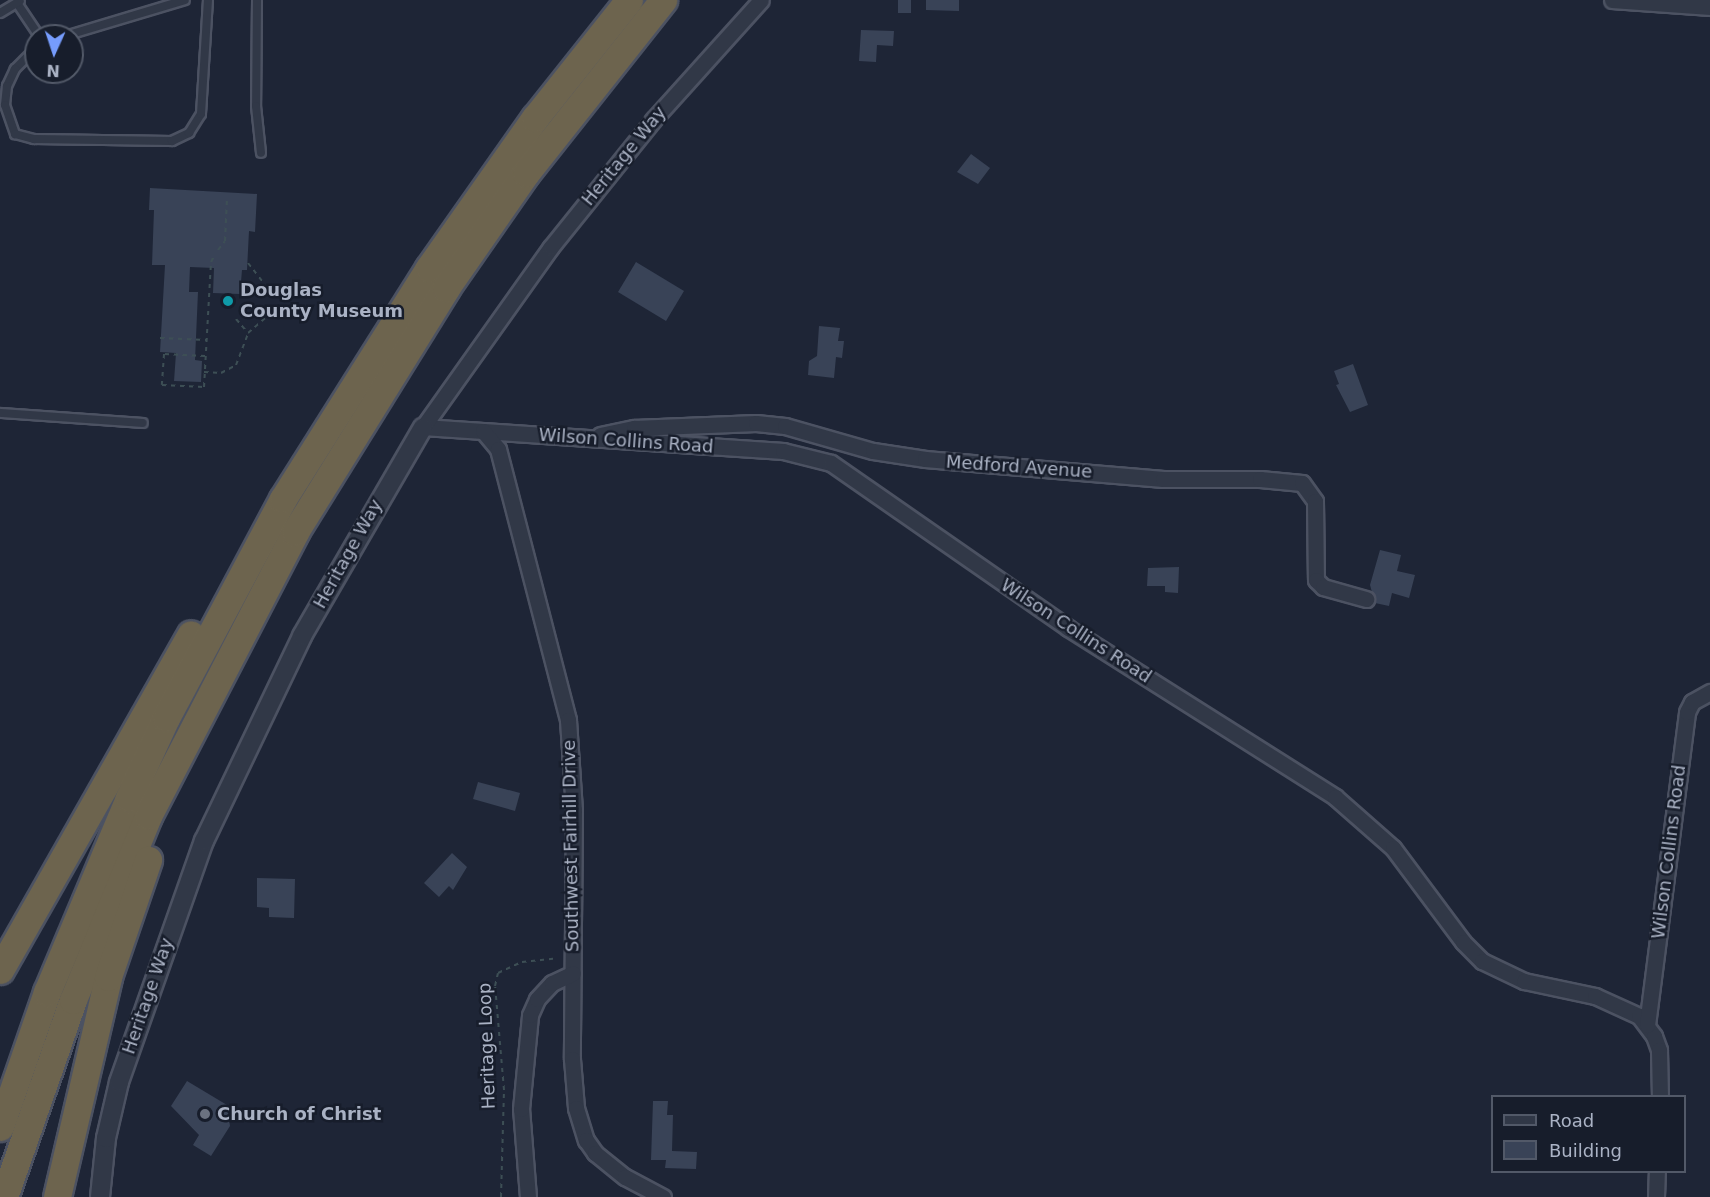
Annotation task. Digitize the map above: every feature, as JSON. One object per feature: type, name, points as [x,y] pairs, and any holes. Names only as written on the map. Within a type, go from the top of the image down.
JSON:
[{"type":"highway","points":[[0,970],[209,603],[283,499],[429,268],[535,118],[628,0]]},
{"type":"highway","points":[[4,1197],[44,1078],[111,904],[148,816],[295,532],[396,365],[526,173],[663,0]]},
{"type":"highway","points":[[0,1127],[47,992],[129,798],[166,718],[283,499]]},
{"type":"highway","points":[[57,1197],[108,977],[200,719]]},
{"type":"street","name":"Heritage Way","points":[[100,1197],[106,1138],[119,1082],[204,841],[302,636],[423,427],[558,238],[653,120],[761,0]]},
{"type":"street","points":[[1612,0],[1710,7]]},
{"type":"street","name":"Medford Avenue","points":[[586,439],[634,428],[756,423],[785,426],[873,451],[925,459],[1163,479],[1252,478],[1302,483],[1315,501],[1316,580],[1323,587],[1366,599]]},
{"type":"street","name":"Wilson Collins Road","points":[[423,427],[783,451],[831,463],[1068,628],[1335,797],[1393,848],[1482,961],[1524,981],[1618,1004],[1647,1025],[1687,712],[1692,702],[1710,692]]},
{"type":"street","name":"Southwest Fairhill Drive","points":[[483,432],[498,449],[564,693],[574,810],[574,1089],[586,1140],[607,1165],[663,1197]]},
{"type":"street","points":[[528,1197],[521,1109],[530,1015],[537,999],[552,983],[573,973]]},
{"type":"street","points":[[1647,1025],[1659,1050],[1660,1095]]},
{"type":"street","points":[[1656,1197],[1657,1173]]},
{"type":"lane","points":[[84,30],[185,0]]},
{"type":"lane","points":[[24,60],[15,69],[7,86],[5,105],[15,134],[34,139],[172,141],[189,134],[201,114],[208,0]]},
{"type":"lane","points":[[257,0],[256,106],[261,153]]},
{"type":"lane","points":[[0,13],[20,1],[32,24]]},
{"type":"lane","points":[[0,413],[143,423]]},
{"type":"path","points":[[218,250],[225,241],[227,198]]},
{"type":"path","points":[[205,356],[164,354],[162,385],[204,387],[214,256]]},
{"type":"path","points":[[248,263],[263,282]]},
{"type":"path","points":[[204,372],[221,373],[236,365],[248,333],[270,314]]},
{"type":"path","points":[[236,319],[248,333]]},
{"type":"path","points":[[160,338],[206,340]]},
{"type":"path","name":"Heritage Loop","points":[[501,1197],[504,1090],[495,987],[498,973],[522,962],[573,957]]},
{"type":"building","points":[[898,0],[911,0],[911,13],[898,13]]},
{"type":"building","points":[[926,0],[959,0],[959,11],[926,10]]},
{"type":"building","points":[[861,30],[894,31],[893,46],[877,45],[876,62],[859,61]]},
{"type":"building","points":[[971,154],[990,168],[978,184],[957,172]]},
{"type":"building","points":[[150,188],[257,194],[255,232],[249,231],[247,270],[242,270],[240,294],[213,293],[214,268],[190,267],[189,292],[198,292],[195,360],[202,361],[201,382],[174,381],[176,353],[160,352],[165,265],[152,265],[154,210],[149,210]]},
{"type":"building","points":[[636,262],[684,291],[666,321],[618,292]]},
{"type":"building","points":[[819,326],[840,328],[838,341],[844,341],[842,358],[836,357],[834,378],[808,375],[809,361],[817,356]]},
{"type":"building","points":[[1353,364],[1368,405],[1350,412],[1336,385],[1339,384],[1334,371]]},
{"type":"building","points":[[1380,550],[1401,555],[1397,571],[1415,575],[1409,598],[1392,593],[1389,606],[1375,603],[1370,585]]},
{"type":"building","points":[[1179,567],[1178,593],[1165,592],[1165,586],[1147,586],[1148,568]]},
{"type":"building","points":[[478,782],[520,793],[515,811],[473,799]]},
{"type":"building","points":[[452,853],[467,867],[453,890],[449,886],[439,897],[424,883]]},
{"type":"building","points":[[257,878],[295,879],[294,918],[269,917],[269,908],[257,907]]},
{"type":"building","name":"Church of Christ","points":[[187,1081],[227,1105],[230,1126],[211,1156],[193,1145],[199,1135],[171,1106]]},
{"type":"building","points":[[653,1101],[668,1101],[667,1115],[673,1115],[672,1151],[697,1152],[696,1169],[665,1168],[666,1160],[651,1160]]},
{"type":"place","name":"Douglas County Museum","points":[[228,301]]},
{"type":"place","name":"Church of Christ","points":[[205,1114]]}]
